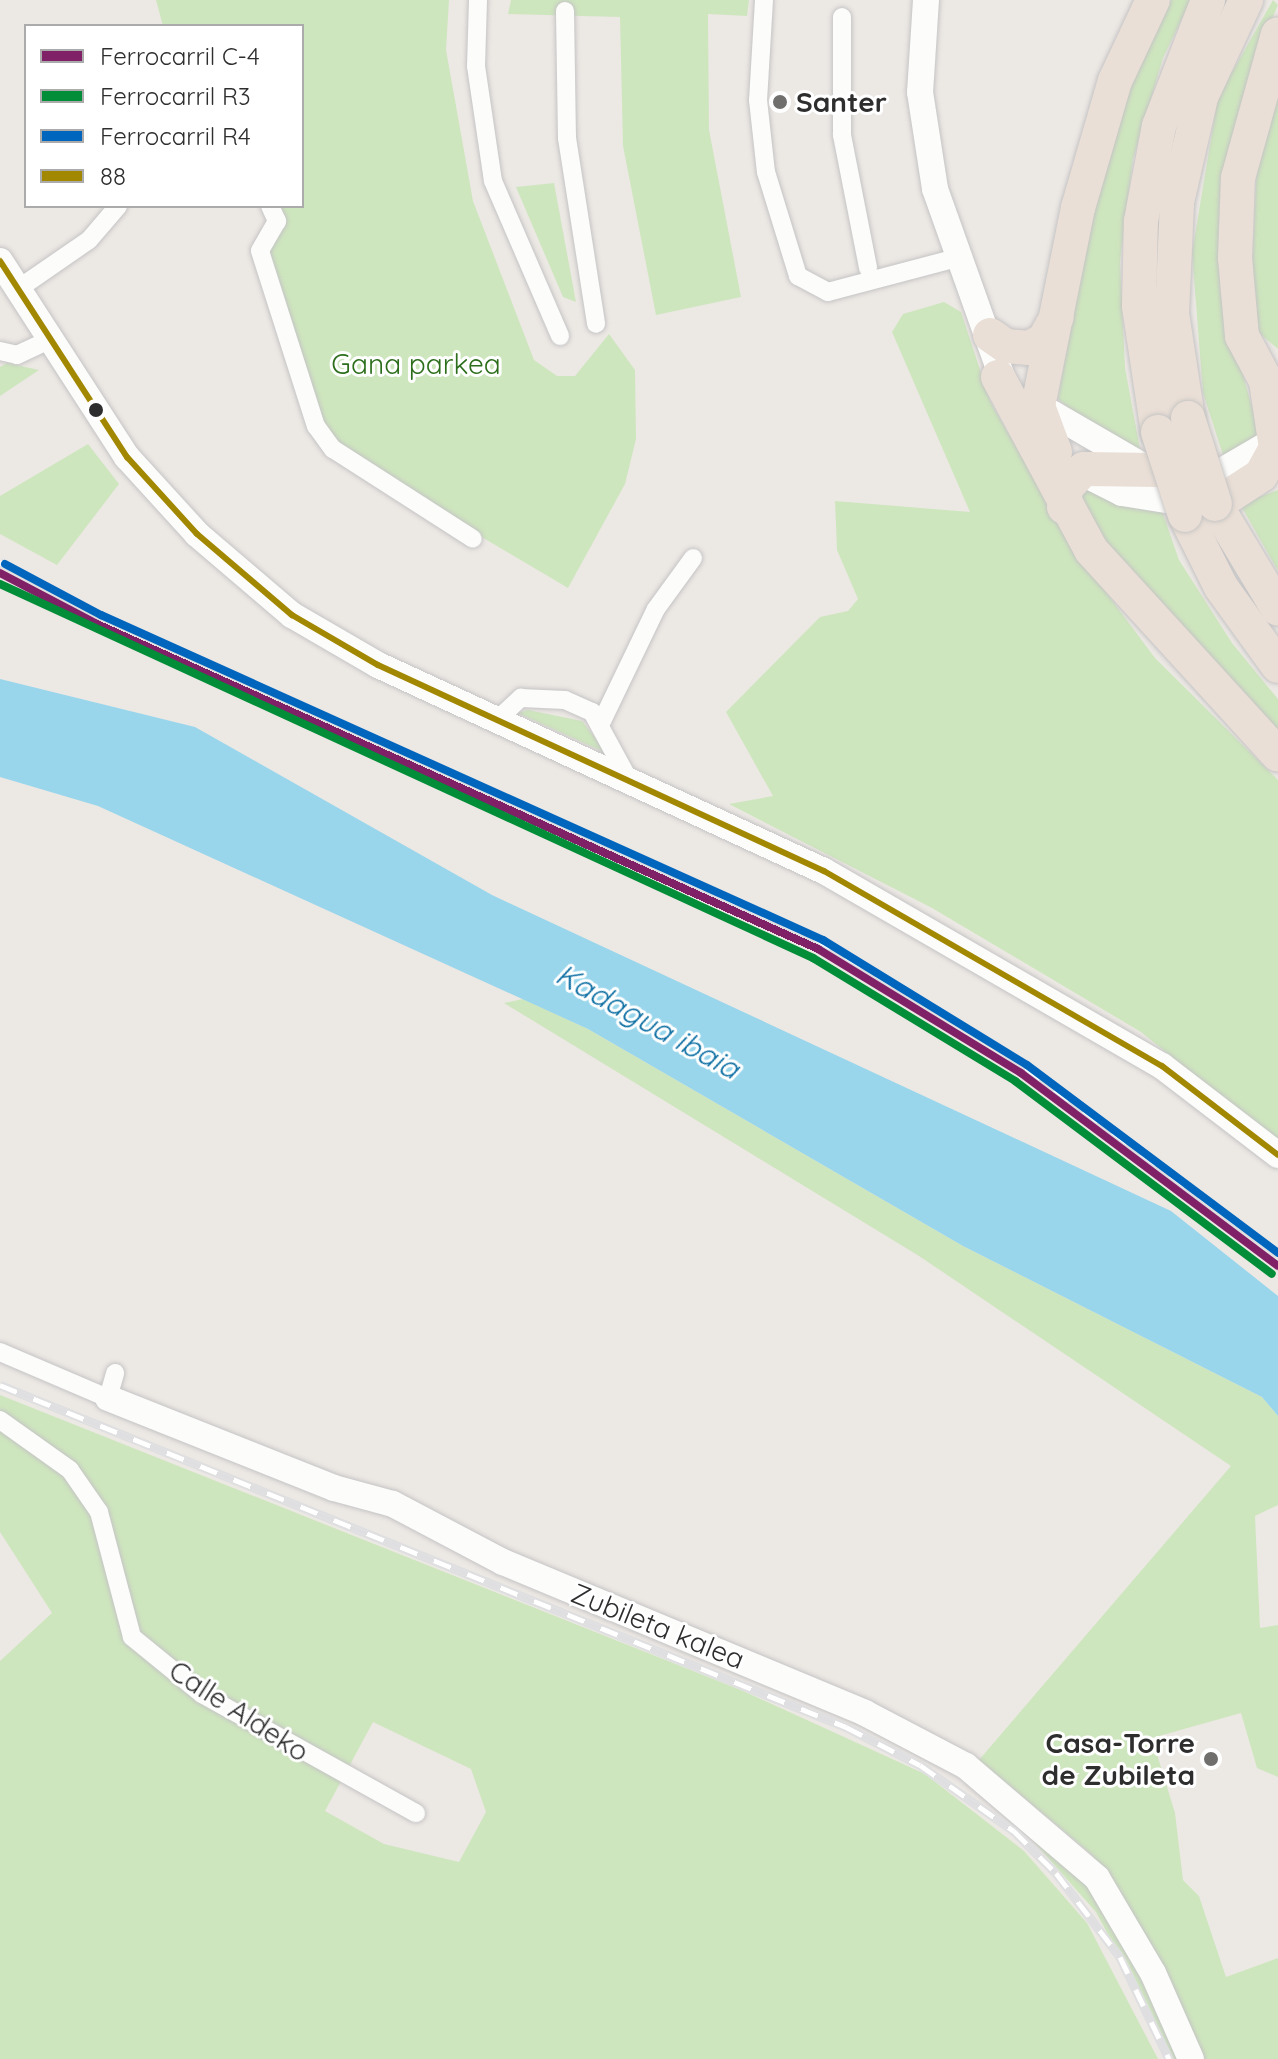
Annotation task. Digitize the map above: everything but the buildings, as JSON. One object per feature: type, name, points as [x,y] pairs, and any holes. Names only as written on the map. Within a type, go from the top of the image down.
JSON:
[{"type":"highway","points":[[1064,507],[1068,462],[1038,406],[1095,140],[1153,0]]},
{"type":"highway","points":[[1208,0],[1159,126],[1141,221],[1139,306],[1158,432],[1278,609]]},
{"type":"highway","points":[[1246,0],[1201,97],[1177,202],[1172,313],[1188,418],[1210,505],[1221,587],[1278,666]]},
{"type":"highway","points":[[1210,505],[1261,475],[1277,439],[1266,381],[1266,364],[1238,313],[1238,178],[1278,34]]},
{"type":"highway","points":[[985,329],[1006,346],[1029,348],[1044,340],[1057,317]]},
{"type":"highway","points":[[998,377],[1064,507],[1133,605],[1278,755]]},
{"type":"highway","points":[[1068,462],[1157,470]]},
{"type":"street","points":[[478,0],[476,66],[493,181],[560,336]]},
{"type":"street","points":[[764,0],[758,100],[766,172],[798,276],[828,292],[957,258]]},
{"type":"street","points":[[926,0],[920,56],[924,129],[957,258],[985,329],[998,377],[1068,462],[1122,493],[1191,507],[1210,505],[1278,477]]},
{"type":"street","points":[[844,8],[845,160],[868,268]]},
{"type":"street","points":[[565,11],[567,138],[596,324]]},
{"type":"street","points":[[18,289],[89,240],[116,208]]},
{"type":"street","points":[[271,208],[277,221],[260,251],[316,426],[333,449],[473,539]]},
{"type":"street","points":[[0,261],[127,457],[245,577],[336,642],[824,871],[1037,990],[1162,1066],[1278,1155]]},
{"type":"street","points":[[985,329],[1038,406],[1131,463],[1186,477],[1220,472],[1277,439]]},
{"type":"street","points":[[0,351],[17,355],[49,340]]},
{"type":"street","points":[[602,721],[656,609],[693,558]]},
{"type":"street","points":[[497,720],[521,698],[565,700],[602,721],[630,782]]},
{"type":"street","name":"Zubileta kalea","points":[[0,1352],[112,1386],[334,1488],[393,1504],[503,1562],[865,1713],[966,1766],[1097,1878],[1153,1973],[1191,2059]]},
{"type":"street","name":"Calle Aldeko","points":[[0,1420],[70,1470],[99,1512],[132,1637],[202,1694],[416,1813]]},
{"type":"green space","name":"Gana parkea","points":[[156,0],[449,0],[446,50],[473,201],[534,360],[557,376],[575,376],[609,334],[635,370],[636,439],[625,484],[568,588],[333,449],[260,251],[270,208],[304,208],[304,24],[162,24]]},
{"type":"green space","points":[[511,0],[749,0],[747,16],[708,14],[709,130],[741,297],[656,315],[623,146],[620,17],[508,14]]},
{"type":"green space","points":[[1171,0],[1191,0],[1163,58],[1133,159],[1120,262],[1125,368],[1140,449],[1113,445],[1058,399],[1103,141]]},
{"type":"green space","points":[[1273,0],[1278,5],[1254,60],[1227,172],[1220,292],[1260,436],[1224,458],[1203,393],[1192,253],[1218,97]]},
{"type":"green space","points":[[1278,81],[1278,349],[1259,333],[1251,301],[1257,159]]},
{"type":"green space","points":[[554,183],[576,302],[563,297],[516,187]]},
{"type":"green space","points":[[944,302],[961,312],[991,403],[1076,552],[1155,658],[1278,780],[1278,1143],[1141,1032],[932,908],[729,804],[773,796],[726,712],[820,617],[848,611],[858,599],[837,550],[835,501],[970,512],[892,332],[903,314]]},
{"type":"green space","points":[[7,363],[39,370],[0,396],[0,367]]},
{"type":"green space","points":[[88,444],[119,484],[57,565],[0,534],[0,496]]},
{"type":"green space","points":[[1081,480],[1162,511],[1179,560],[1232,643],[1278,699],[1278,737],[1115,567],[1074,491]]},
{"type":"green space","points":[[1278,490],[1278,571],[1240,504]]},
{"type":"green space","points":[[528,710],[582,721],[608,754],[518,713]]},
{"type":"green space","points":[[523,999],[588,1029],[963,1246],[1262,1397],[1278,1416],[1278,1505],[1255,1516],[1260,1628],[1278,1625],[1278,1777],[1257,1768],[1241,1713],[1152,1738],[1175,1813],[1183,1880],[1199,1896],[1226,1977],[1278,1958],[1278,2059],[1198,2059],[1119,1893],[1091,1854],[979,1760],[1231,1466],[919,1256],[504,1003]]},
{"type":"green space","points":[[0,1395],[741,1690],[925,1774],[1024,1851],[1087,1923],[1158,2059],[0,2059],[0,1661],[52,1613],[0,1532]],"holes":[[[373,1722],[471,1769],[486,1812],[459,1862],[384,1844],[325,1811]]]},
{"type":"green space","points":[[965,1774],[1071,1861],[1118,1927],[1183,2059],[1174,2059],[1096,1912],[1017,1823],[961,1779]]},
{"type":"water","name":"Kadagua ibaia","points":[[0,679],[195,727],[492,895],[1171,1211],[1278,1296],[1278,1416],[1262,1397],[963,1246],[588,1029],[98,806],[0,777]]},
{"type":"railway","points":[[0,562],[96,613],[815,938],[997,1046],[1278,1254]]},
{"type":"railway","points":[[0,1385],[846,1727],[920,1765],[1014,1831],[1056,1873],[1120,1957],[1169,2059]]},
{"type":"rail line","name":"R4","points":[[5,564],[101,615],[823,940],[1027,1065],[1278,1253]]},
{"type":"rail line","name":"C-4","points":[[0,573],[97,624],[818,949],[1021,1073],[1278,1266]]},
{"type":"rail line","name":"R3","points":[[0,584],[813,958],[1015,1081],[1272,1274]]},
{"type":"transit line","name":"88","points":[[0,261],[127,457],[197,534],[292,615],[378,665],[824,871],[1162,1066],[1278,1155]]},
{"type":"place","name":"Santer","points":[[780,102]]},
{"type":"place","name":"Casa-Torre de Zubileta","points":[[1211,1759]]}]
